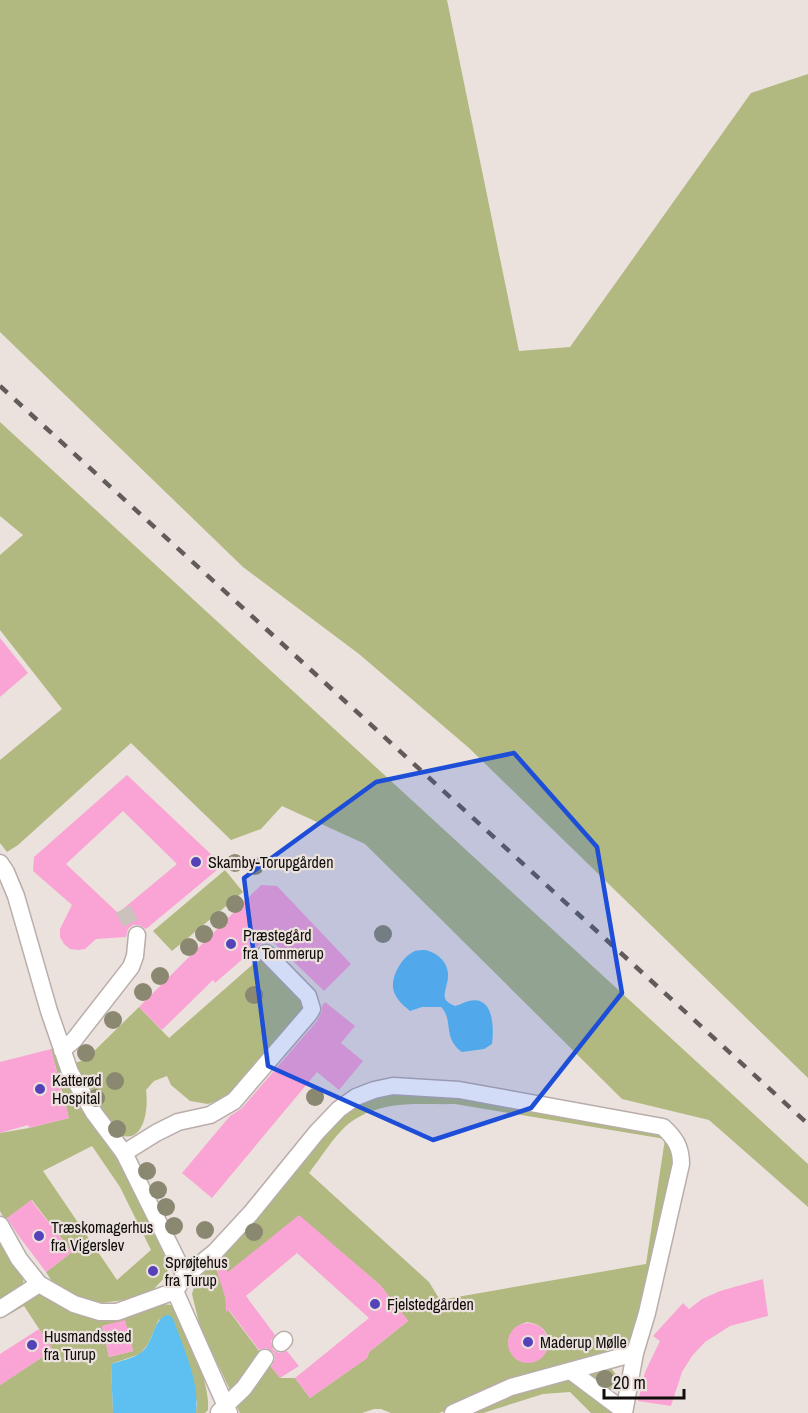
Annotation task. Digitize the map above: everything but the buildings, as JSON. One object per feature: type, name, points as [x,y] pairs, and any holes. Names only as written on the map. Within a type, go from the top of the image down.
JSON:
[{"type":"street","points":[[0,862],[16,896],[49,1011],[70,1072],[94,1113],[124,1154],[185,1276]]},
{"type":"street","points":[[62,1050],[74,1040],[131,967],[135,956],[137,935]]},
{"type":"street","points":[[124,1154],[178,1122],[210,1115],[234,1101],[309,1014],[312,1009],[308,996],[266,953]]},
{"type":"street","points":[[0,1225],[20,1259],[39,1284],[74,1304],[100,1312],[117,1312],[175,1291],[185,1276],[214,1252],[251,1213],[317,1132],[339,1109],[356,1097],[374,1090],[393,1086],[459,1090],[663,1127],[677,1141],[681,1151],[681,1164],[647,1313],[635,1353],[624,1412],[572,1372]]},
{"type":"street","points":[[0,1309],[39,1284]]},
{"type":"street","points":[[175,1291],[225,1411],[264,1358]]},
{"type":"street","points":[[453,1413],[511,1387],[635,1353]]},
{"type":"highlighted area","points":[[514,753],[597,847],[622,993],[531,1108],[433,1140],[268,1066],[244,878],[376,782]]},
{"type":"green space","points":[[0,0],[447,0],[519,351],[570,347],[751,93],[808,74],[808,1078],[469,748],[359,654],[243,567],[0,332]]},
{"type":"green space","points":[[0,422],[808,1164],[808,1207],[709,1120],[622,1099],[365,844],[282,806],[261,829],[231,840],[131,743],[18,845],[7,852],[0,843],[0,760],[62,709],[0,630],[0,555],[23,535],[0,516]]},
{"type":"green space","points":[[225,870],[243,892],[172,951],[153,931]]},
{"type":"green space","points":[[260,958],[303,1000],[307,1008],[229,1097],[208,1104],[190,1101],[171,1085],[167,1076],[154,1081],[146,1090],[145,1117],[138,1132],[132,1136],[124,1136],[114,1132],[74,1063],[85,1060],[139,1007],[169,1038]]},
{"type":"green space","points":[[54,1048],[67,1083],[80,1108],[116,1158],[132,1186],[156,1233],[168,1266],[167,1275],[151,1292],[132,1299],[101,1303],[85,1300],[54,1285],[46,1272],[72,1252],[32,1200],[5,1220],[0,1211],[0,1133],[69,1118],[51,1049]],"holes":[[[92,1146],[120,1187],[151,1250],[117,1280],[43,1171]]]},
{"type":"green space","points":[[393,1091],[460,1096],[655,1130],[670,1142],[674,1161],[636,1331],[630,1340],[615,1350],[439,1413],[391,1413],[374,1409],[362,1413],[240,1413],[236,1405],[267,1361],[280,1378],[295,1378],[310,1398],[367,1358],[369,1352],[408,1321],[380,1285],[299,1216],[225,1297],[229,1311],[262,1355],[231,1392],[200,1327],[192,1294],[196,1281],[231,1245],[332,1123],[363,1099]],"holes":[[[455,1104],[665,1139],[646,1264],[440,1300],[429,1282],[309,1173],[347,1125],[372,1111],[399,1105]],[[527,1322],[538,1325],[548,1339],[548,1348],[544,1355],[528,1362],[516,1359],[508,1342],[511,1332],[520,1324]]]},
{"type":"green space","points":[[0,1241],[23,1277],[23,1282],[20,1291],[0,1307]]},
{"type":"green space","points":[[40,1294],[66,1308],[171,1305],[184,1326],[197,1356],[206,1386],[208,1410],[205,1413],[196,1413],[197,1402],[159,1319],[148,1344],[140,1354],[111,1364],[113,1413],[0,1413],[0,1385],[53,1350],[24,1306],[8,1315],[6,1312]],"holes":[[[125,1321],[133,1351],[109,1357],[102,1326]]]},
{"type":"green space","points":[[611,1368],[618,1377],[617,1386],[612,1392],[587,1379],[587,1372]]},
{"type":"green space","points":[[569,1377],[607,1407],[611,1413],[591,1413],[570,1392],[543,1394],[483,1413],[465,1413],[491,1400]]},
{"type":"water","points":[[425,950],[440,957],[446,966],[448,977],[445,999],[447,1001],[455,1006],[477,1000],[488,1008],[493,1030],[492,1044],[484,1049],[462,1052],[452,1041],[447,1018],[441,1007],[422,1007],[410,1011],[397,998],[393,981],[401,963],[410,954]]},
{"type":"water","points":[[166,1315],[171,1316],[174,1321],[190,1366],[196,1390],[196,1413],[113,1413],[111,1364],[133,1357],[144,1350],[158,1323]]},
{"type":"tunnel","points":[[123,909],[137,935]]},
{"type":"railway","points":[[0,386],[808,1124]]},
{"type":"place","name":"Skamby-Torupgården","points":[[196,862]]},
{"type":"place","name":"Præstegård fra Tommerup","points":[[231,944]]},
{"type":"place","name":"Katterød Hospital","points":[[40,1089]]},
{"type":"place","name":"Træskomagerhus fra Vigerslev","points":[[39,1236]]},
{"type":"place","name":"Sprøjtehus fra Turup","points":[[153,1271]]},
{"type":"place","name":"Fjelstedgården","points":[[375,1304]]},
{"type":"place","name":"Maderup Mølle","points":[[528,1342]]},
{"type":"place","name":"Husmandssted fra Turup","points":[[32,1345]]}]
